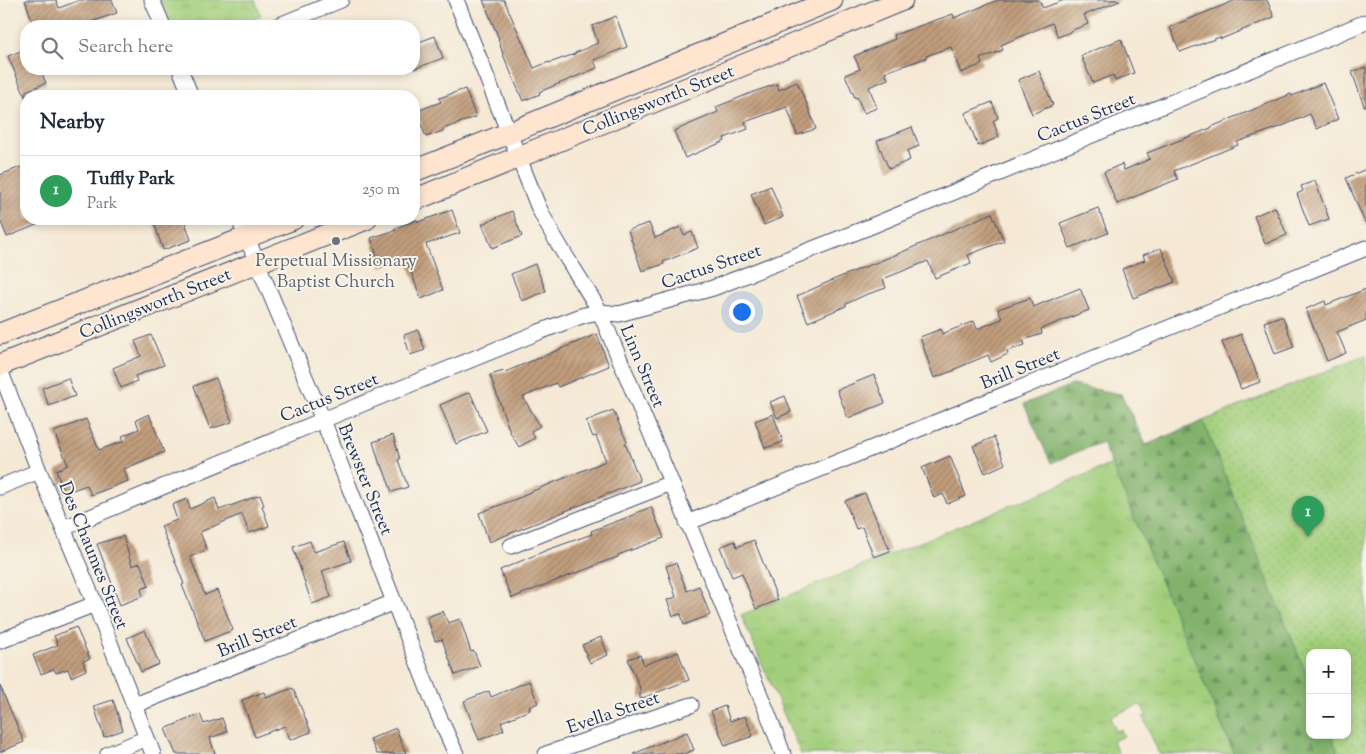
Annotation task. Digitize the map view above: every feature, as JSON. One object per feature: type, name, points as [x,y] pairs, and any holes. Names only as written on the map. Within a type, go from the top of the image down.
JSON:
[{"type":"main road","name":"Collingsworth Street","points":[[420,169],[832,0]]},
{"type":"main road","name":"Collingsworth Street","points":[[420,198],[902,0]]},
{"type":"main road","name":"Collingsworth Street","points":[[0,334],[243,228],[260,225]]},
{"type":"main road","name":"Collingsworth Street","points":[[0,365],[351,225]]},
{"type":"street","points":[[152,0],[160,20]]},
{"type":"street","points":[[292,20],[341,0]]},
{"type":"street","name":"Linn Street","points":[[456,0],[547,225],[600,312],[783,754]]},
{"type":"street","name":"Cactus Street","points":[[64,528],[322,420],[584,315],[600,312],[619,314],[713,288],[878,223],[1366,22]]},
{"type":"street","points":[[182,75],[189,90]]},
{"type":"street","name":"Brewster Street","points":[[243,228],[322,420],[437,712],[456,754]]},
{"type":"street","name":"Brill Street","points":[[687,523],[1366,248]]},
{"type":"street","name":"Des Chaumes Street","points":[[0,370],[39,471],[95,604],[153,754]]},
{"type":"street","points":[[0,487],[39,471]]},
{"type":"street","points":[[511,546],[671,483]]},
{"type":"street","name":"Brill Street","points":[[135,705],[394,602]]},
{"type":"street","points":[[0,641],[95,604]]},
{"type":"street","name":"Evella Street","points":[[546,754],[691,705]]},
{"type":"street","points":[[108,754],[147,738]]},
{"type":"green space","points":[[159,0],[255,0],[261,16],[252,20],[167,20]]},
{"type":"green space","points":[[1366,355],[1366,754],[1339,754],[1333,739],[1351,739],[1351,649],[1306,649],[1306,673],[1203,421]]},
{"type":"green space","points":[[1072,385],[1121,394],[1146,445],[1203,421],[1306,673],[1306,739],[1333,739],[1339,754],[1234,754],[1102,442],[1051,463],[1024,404]]},
{"type":"green space","points":[[1112,464],[1234,754],[1159,754],[1143,717],[1147,716],[1141,705],[1110,717],[1116,731],[1121,729],[1124,736],[1113,741],[1118,753],[1116,754],[801,754],[741,615]]},
{"type":"building","points":[[25,0],[56,0],[59,8],[80,0],[112,0],[117,13],[97,20],[32,20]]},
{"type":"building","points":[[483,0],[504,0],[534,68],[575,54],[598,43],[592,26],[616,16],[627,47],[594,60],[597,68],[539,92],[540,94],[523,101]]},
{"type":"building","points":[[998,0],[1039,0],[1043,8],[1064,0],[1120,1],[1084,15],[1088,24],[1058,37],[1052,23],[1001,45],[1003,50],[980,59],[982,64],[961,73],[951,47],[885,72],[888,79],[869,87],[877,108],[864,113],[845,75],[860,69],[854,56],[895,39],[894,35],[953,14],[954,18]]},
{"type":"building","points":[[1236,0],[1267,0],[1274,17],[1221,39],[1220,37],[1180,52],[1170,27]]},
{"type":"building","points":[[435,36],[443,58],[420,67],[420,42]]},
{"type":"building","points":[[1121,39],[1134,73],[1115,81],[1113,75],[1093,83],[1081,56]]},
{"type":"building","points":[[20,51],[20,75],[43,75],[46,83],[28,90],[22,90],[8,56]]},
{"type":"building","points":[[1366,67],[1366,106],[1364,106],[1352,72]]},
{"type":"building","points":[[1039,71],[1053,105],[1032,114],[1018,80]]},
{"type":"building","points":[[797,82],[816,129],[797,135],[787,107],[745,122],[748,129],[724,138],[725,141],[685,158],[674,131],[718,112],[716,107],[756,91],[777,84],[779,90]]},
{"type":"building","points":[[1323,83],[1338,119],[1317,129],[1310,114],[1237,142],[1238,145],[1174,171],[1178,179],[1117,204],[1104,172],[1122,164],[1124,170],[1150,159],[1147,153],[1291,94],[1292,96]]},
{"type":"building","points":[[465,89],[476,117],[426,137],[420,121],[420,110],[441,102],[439,98]]},
{"type":"building","points":[[992,102],[998,118],[993,121],[999,137],[978,146],[965,113]]},
{"type":"building","points":[[912,127],[919,146],[907,151],[910,160],[889,169],[877,141]]},
{"type":"building","points":[[20,167],[20,225],[36,225],[7,237],[0,220],[0,175]]},
{"type":"building","points":[[1366,169],[1366,225],[1346,178]]},
{"type":"building","points":[[1315,181],[1329,219],[1309,226],[1297,194],[1303,191],[1301,186]]},
{"type":"building","points":[[771,186],[783,217],[764,225],[751,194]]},
{"type":"building","points":[[1275,207],[1287,235],[1265,244],[1254,216]]},
{"type":"building","points":[[1098,208],[1108,233],[1070,248],[1060,223]]},
{"type":"building","points":[[452,210],[460,233],[426,244],[443,290],[421,299],[406,258],[381,267],[371,238],[396,230],[395,228],[403,225],[420,225],[420,221]]},
{"type":"building","points":[[512,211],[522,236],[492,248],[482,224]]},
{"type":"building","points":[[992,213],[1004,241],[968,255],[971,263],[935,278],[928,261],[883,279],[886,288],[865,295],[846,304],[846,306],[808,322],[797,296]]},
{"type":"building","points":[[649,223],[655,238],[680,227],[684,235],[692,232],[698,248],[663,262],[664,264],[642,271],[628,230]]},
{"type":"building","points":[[155,225],[186,225],[191,240],[163,250]]},
{"type":"building","points":[[1161,248],[1175,282],[1133,298],[1122,269],[1145,260],[1143,255]]},
{"type":"building","points":[[535,264],[546,291],[522,301],[511,274]]},
{"type":"building","points":[[1080,288],[1089,310],[1041,329],[1042,334],[1023,340],[1025,345],[1007,351],[1008,354],[991,362],[988,355],[934,378],[920,337],[941,329],[942,334],[974,321],[977,329],[1002,319],[998,309],[1030,298],[1033,307]]},
{"type":"building","points":[[1366,289],[1366,320],[1337,332],[1346,353],[1327,361],[1306,309],[1325,301],[1326,305]]},
{"type":"building","points":[[1283,317],[1294,347],[1275,354],[1264,322]]},
{"type":"building","points":[[418,330],[425,350],[410,355],[404,335]]},
{"type":"building","points":[[597,334],[609,366],[558,387],[556,383],[523,397],[540,426],[531,431],[535,438],[519,447],[510,432],[490,375],[505,372]]},
{"type":"building","points":[[1241,334],[1260,382],[1241,389],[1222,342]]},
{"type":"building","points":[[151,335],[164,365],[135,376],[137,381],[121,388],[113,368],[141,356],[135,341]]},
{"type":"building","points":[[874,375],[885,403],[848,418],[837,390]]},
{"type":"building","points":[[68,378],[75,396],[49,406],[42,388]]},
{"type":"building","points":[[216,378],[232,422],[210,429],[194,386]]},
{"type":"building","points":[[470,392],[487,431],[456,444],[440,405]]},
{"type":"building","points":[[785,396],[791,412],[777,418],[770,402]]},
{"type":"building","points":[[613,410],[627,442],[625,443],[640,481],[489,542],[479,513],[606,461],[596,436],[593,437],[586,421]]},
{"type":"building","points":[[149,414],[164,452],[124,469],[128,481],[91,495],[87,485],[64,493],[56,470],[68,465],[54,432],[86,419],[99,450],[124,441],[122,436],[139,429],[136,420]]},
{"type":"building","points":[[773,414],[783,442],[765,448],[755,421]]},
{"type":"building","points":[[393,435],[400,459],[398,460],[408,487],[392,492],[382,465],[380,465],[373,442]]},
{"type":"building","points":[[994,437],[1005,464],[985,473],[973,446]]},
{"type":"building","points":[[950,456],[966,496],[947,504],[943,494],[934,498],[922,468]]},
{"type":"building","points":[[865,493],[890,551],[874,557],[862,527],[856,529],[845,501]]},
{"type":"building","points":[[260,495],[269,526],[249,533],[242,514],[200,532],[207,550],[190,557],[205,595],[217,590],[233,630],[205,641],[161,526],[177,520],[172,505],[187,499],[190,509],[215,498],[219,510]]},
{"type":"building","points":[[651,507],[664,538],[512,598],[500,570],[592,534],[591,531]]},
{"type":"building","points":[[123,536],[132,566],[140,563],[149,586],[141,589],[143,596],[120,605],[97,544]]},
{"type":"building","points":[[754,540],[778,600],[756,609],[742,573],[732,577],[720,547],[735,541],[737,547]]},
{"type":"building","points":[[310,541],[314,552],[344,542],[351,561],[322,571],[331,597],[312,604],[293,547]]},
{"type":"building","points":[[676,563],[687,591],[699,586],[710,615],[684,625],[681,614],[673,616],[667,600],[676,597],[666,566]]},
{"type":"building","points":[[443,611],[448,623],[460,619],[471,652],[474,651],[480,666],[455,675],[442,639],[435,641],[427,617]]},
{"type":"building","points":[[76,627],[90,659],[83,661],[86,670],[71,677],[68,669],[56,673],[54,669],[41,674],[33,655],[58,645],[54,636]]},
{"type":"building","points":[[145,630],[159,664],[141,672],[127,638]]},
{"type":"building","points":[[601,637],[608,655],[590,663],[582,645]]},
{"type":"building","points":[[678,652],[689,680],[640,699],[640,688],[628,659],[640,655],[644,665]]},
{"type":"building","points":[[529,681],[538,703],[529,707],[530,710],[501,722],[504,730],[479,740],[464,701],[489,691],[491,697]]},
{"type":"building","points":[[0,686],[24,742],[0,752]]},
{"type":"building","points":[[293,688],[311,732],[290,740],[285,726],[255,737],[242,700],[264,692],[266,698]]},
{"type":"building","points":[[113,700],[123,730],[104,737],[94,706]]},
{"type":"building","points":[[725,706],[730,721],[745,716],[753,736],[725,746],[711,711]]},
{"type":"building","points":[[200,714],[204,724],[222,718],[227,732],[210,738],[215,754],[176,754],[165,729]]},
{"type":"building","points":[[396,728],[406,754],[377,754],[370,739]]},
{"type":"building","points":[[687,732],[694,750],[684,754],[633,754]]},
{"type":"place","name":"Perpetual Missionary Baptist Church","points":[[336,241]]},
{"type":"place","name":"Tuffly Park","points":[[1308,537]]}]
